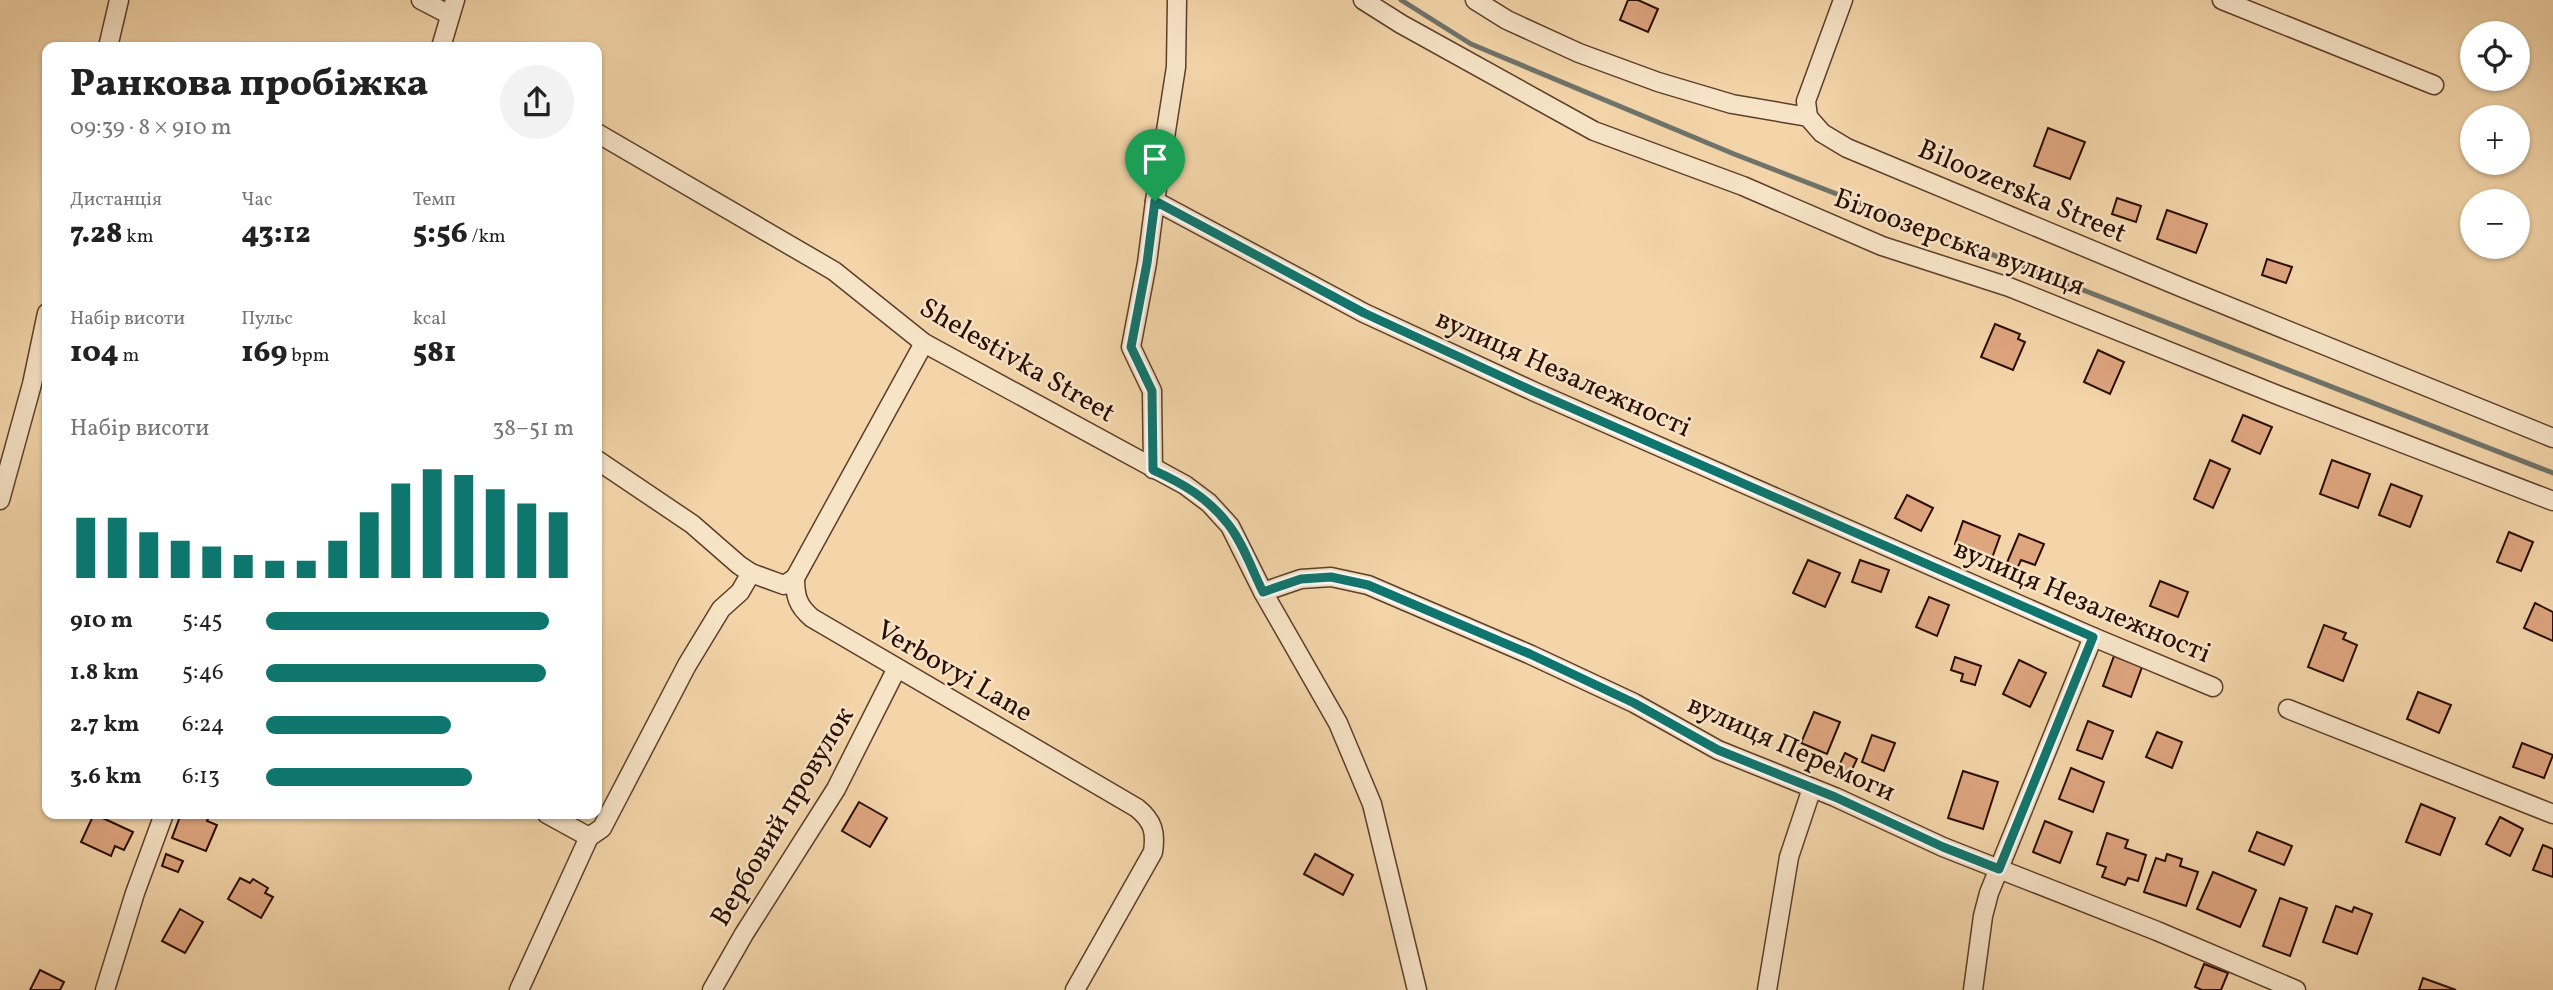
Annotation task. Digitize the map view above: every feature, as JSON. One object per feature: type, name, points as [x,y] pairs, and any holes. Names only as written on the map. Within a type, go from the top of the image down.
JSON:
[{"type":"street","points":[[109,42],[119,0]]},
{"type":"street","points":[[421,0],[453,8],[445,42]]},
{"type":"street","points":[[1153,470],[1152,391],[1131,347],[1147,263],[1176,66],[1177,0]]},
{"type":"street","name":"Білоозерська вулиця","points":[[1363,0],[1401,24],[1594,131],[1743,186],[1882,246],[2009,287],[2280,396],[2553,501]]},
{"type":"street","points":[[1475,0],[1507,20],[1579,53],[1658,82],[1732,104],[1808,117],[1807,101],[1843,0]]},
{"type":"street","points":[[2222,0],[2434,85]]},
{"type":"street","name":"Biloozerska Street","points":[[1808,117],[1822,133],[1847,148],[2553,438]]},
{"type":"street","name":"Shelestivka Street","points":[[602,136],[834,271],[924,343],[1153,470],[1185,485],[1209,503],[1230,526],[1263,592],[1338,723],[1372,804],[1417,990]]},
{"type":"street","name":"вулиця Незалежності","points":[[1155,201],[1377,319],[1535,392],[2213,687]]},
{"type":"street","points":[[0,500],[32,384],[42,337]]},
{"type":"street","points":[[602,463],[692,524],[751,573],[784,584],[795,579],[924,343]]},
{"type":"street","points":[[519,990],[589,837],[603,828],[687,665],[721,610],[740,592],[751,573]]},
{"type":"street","name":"вулиця Перемоги","points":[[1263,592],[1301,579],[1331,577],[1368,585],[1530,654],[1622,698],[1718,750],[1812,788],[1943,847],[2157,931],[2296,990]]},
{"type":"street","name":"Verbovyi Lane","points":[[795,579],[795,595],[799,607],[812,618],[896,670],[1137,808],[1149,818],[1155,834],[1153,852],[1075,990]]},
{"type":"street","points":[[1973,990],[1983,916],[1989,893],[2093,637]]},
{"type":"street","name":"Вербовий провулок","points":[[712,990],[744,934],[836,789],[896,670]]},
{"type":"street","points":[[2288,709],[2553,814]]},
{"type":"street","points":[[1767,990],[1789,857],[1812,788]]},
{"type":"street","points":[[105,990],[135,893],[162,819]]},
{"type":"street","points":[[556,819],[589,837]]},
{"type":"building","points":[[1628,0],[1638,0],[1658,9],[1648,32],[1620,20]]},
{"type":"building","points":[[2048,128],[2085,142],[2070,179],[2034,166]]},
{"type":"building","points":[[2117,198],[2141,206],[2136,222],[2112,214]]},
{"type":"building","points":[[2167,210],[2207,224],[2196,253],[2157,239]]},
{"type":"building","points":[[2267,259],[2292,267],[2286,283],[2262,275]]},
{"type":"building","points":[[1995,324],[2020,334],[2018,339],[2025,342],[2013,370],[1981,357]]},
{"type":"building","points":[[2098,350],[2124,362],[2110,394],[2084,382]]},
{"type":"building","points":[[2243,415],[2272,427],[2260,454],[2232,441]]},
{"type":"building","points":[[2210,460],[2230,469],[2213,508],[2194,499]]},
{"type":"building","points":[[2332,460],[2370,474],[2358,508],[2320,494]]},
{"type":"building","points":[[2391,484],[2422,496],[2410,527],[2379,515]]},
{"type":"building","points":[[1907,495],[1933,508],[1921,531],[1895,518]]},
{"type":"building","points":[[1963,521],[2000,536],[1992,558],[1955,544]]},
{"type":"building","points":[[2509,532],[2533,542],[2521,571],[2497,562]]},
{"type":"building","points":[[2019,534],[2044,544],[2035,565],[2021,560],[2017,569],[2006,565]]},
{"type":"building","points":[[1808,560],[1840,573],[1825,607],[1793,593]]},
{"type":"building","points":[[1860,560],[1889,570],[1881,592],[1852,582]]},
{"type":"building","points":[[2160,581],[2188,592],[2178,617],[2150,606]]},
{"type":"building","points":[[1929,597],[1949,605],[1937,636],[1916,627]]},
{"type":"building","points":[[2535,603],[2553,612],[2553,641],[2524,628]]},
{"type":"building","points":[[2324,625],[2346,633],[2343,639],[2357,645],[2343,681],[2308,667]]},
{"type":"building","points":[[2114,656],[2142,667],[2131,697],[2103,686]]},
{"type":"building","points":[[1955,657],[1981,666],[1975,685],[1961,681],[1963,674],[1951,670]]},
{"type":"building","points":[[2019,660],[2046,673],[2030,707],[2003,694]]},
{"type":"building","points":[[2418,692],[2451,705],[2439,733],[2407,719]]},
{"type":"building","points":[[1814,712],[1840,722],[1827,754],[1801,743]]},
{"type":"building","points":[[2088,721],[2113,731],[2102,759],[2077,750]]},
{"type":"building","points":[[2157,732],[2182,742],[2172,768],[2146,757]]},
{"type":"building","points":[[1872,735],[1895,743],[1884,771],[1862,762]]},
{"type":"building","points":[[2522,743],[2553,755],[2544,778],[2513,767]]},
{"type":"building","points":[[1845,753],[1857,759],[1846,782],[1834,776]]},
{"type":"building","points":[[2071,768],[2104,782],[2093,812],[2059,799]]},
{"type":"building","points":[[1963,771],[1998,782],[1983,829],[1948,818]]},
{"type":"building","points":[[859,802],[887,818],[870,847],[842,831]]},
{"type":"building","points":[[2421,804],[2455,818],[2440,855],[2406,842]]},
{"type":"building","points":[[2500,817],[2523,829],[2510,856],[2486,844]]},
{"type":"building","points":[[92,819],[105,819],[133,832],[124,850],[115,846],[111,856],[81,842]]},
{"type":"building","points":[[179,819],[208,819],[207,821],[217,825],[206,851],[172,838]]},
{"type":"building","points":[[2045,821],[2072,832],[2060,863],[2033,852]]},
{"type":"building","points":[[2257,832],[2292,846],[2284,865],[2249,851]]},
{"type":"building","points":[[2107,833],[2128,840],[2125,848],[2146,855],[2138,881],[2128,878],[2125,885],[2102,877],[2106,867],[2097,864]]},
{"type":"building","points":[[2543,845],[2553,849],[2553,877],[2533,870]]},
{"type":"building","points":[[166,854],[183,861],[178,872],[162,866]]},
{"type":"building","points":[[1315,854],[1353,875],[1343,895],[1304,874]]},
{"type":"building","points":[[2167,854],[2182,859],[2180,866],[2198,872],[2186,906],[2144,892],[2156,858],[2165,861]]},
{"type":"building","points":[[2213,872],[2256,890],[2240,927],[2197,909]]},
{"type":"building","points":[[240,878],[250,883],[253,879],[268,888],[265,893],[273,897],[261,918],[228,899]]},
{"type":"building","points":[[2280,898],[2307,908],[2290,956],[2263,946]]},
{"type":"building","points":[[2336,906],[2352,912],[2354,907],[2372,914],[2357,954],[2323,942]]},
{"type":"building","points":[[180,909],[203,922],[185,953],[162,941]]},
{"type":"building","points":[[2204,964],[2228,973],[2221,990],[2202,990],[2195,987]]},
{"type":"building","points":[[40,970],[64,982],[60,990],[30,990]]},
{"type":"building","points":[[2423,978],[2456,990],[2419,990]]},
{"type":"waterway","points":[[1401,0],[1471,44],[1734,154],[2553,473]]},
{"type":"route","points":[[1155,201],[1364,313],[1535,392],[2093,637],[1999,869],[1943,847],[1835,797],[1718,750],[1634,703],[1530,654],[1368,585],[1331,577],[1301,579],[1263,592],[1230,526],[1209,503],[1185,485],[1153,470],[1152,391],[1131,347],[1147,263],[1155,201]]}]
